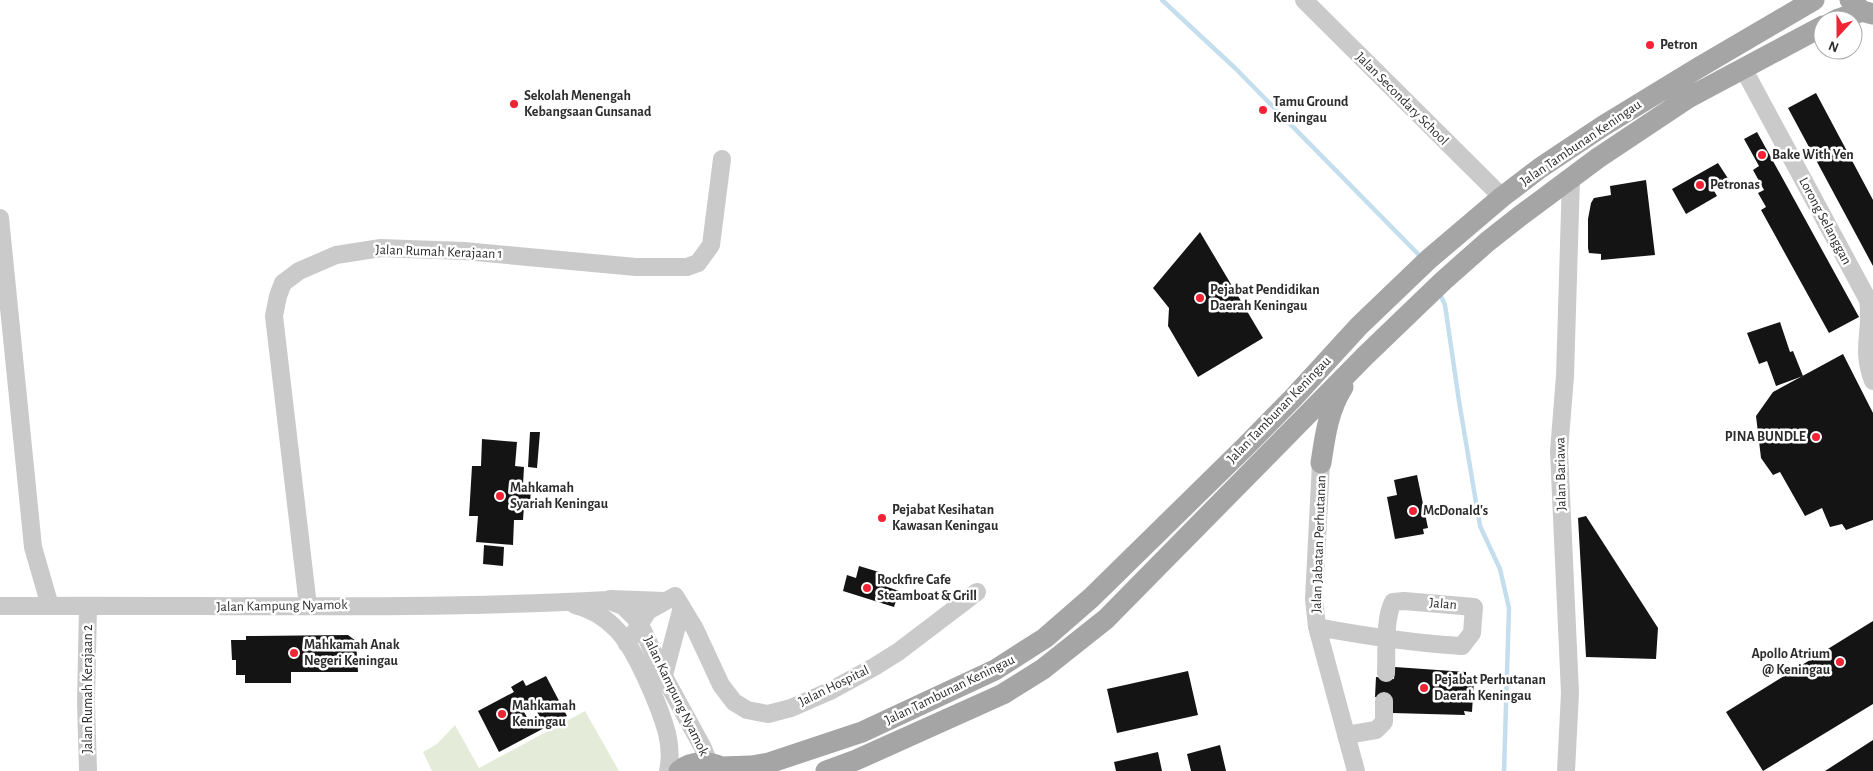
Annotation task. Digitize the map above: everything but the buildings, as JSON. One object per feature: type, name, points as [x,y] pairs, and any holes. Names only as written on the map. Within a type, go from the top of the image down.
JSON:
[{"type":"main road","name":"Jalan Tambunan Keningau","points":[[679,771],[695,763],[720,767],[768,764],[862,732],[995,670],[1045,638],[1091,598],[1168,523],[1294,397],[1359,326],[1429,259],[1502,198],[1540,168],[1603,126],[1814,0]]},
{"type":"main road","name":"Jalan Tambunan Keningau","points":[[826,771],[1002,694],[1043,669],[1078,643],[1106,619],[1365,356],[1443,280],[1520,216],[1571,178],[1688,98],[1813,31]]},
{"type":"main road","points":[[1321,462],[1332,408],[1365,356]]},
{"type":"main road","points":[[1264,460],[1289,444],[1306,440],[1315,446],[1321,462]]},
{"type":"street","name":"Jalan Secondary School","points":[[1304,0],[1502,198]]},
{"type":"street","name":"Lorong Selanggan","points":[[1743,68],[1868,300],[1872,320],[1867,360],[1873,381]]},
{"type":"street","name":"Jalan Rumah Kerajaan 1","points":[[308,606],[274,316],[278,296],[283,284],[299,271],[336,255],[381,248],[464,251],[636,267],[687,267],[698,263],[711,245],[722,159]]},
{"type":"street","name":"Jalan Bariawa","points":[[1566,771],[1570,693],[1559,451],[1565,376],[1571,178]]},
{"type":"street","points":[[0,218],[2,263],[33,547],[50,606]]},
{"type":"street","name":"Jalan Jabatan Perhutanan","points":[[1321,462],[1314,599],[1317,627],[1356,771]]},
{"type":"street","name":"Jalan Hospital","points":[[674,601],[704,648],[720,684],[734,702],[747,710],[768,714],[778,712],[830,691],[874,667],[898,652],[977,592]]},
{"type":"street","name":"Jalan Kampung Nyamok","points":[[0,606],[308,606],[607,600],[623,606],[639,622],[684,715],[703,748],[720,767]]},
{"type":"street","points":[[607,600],[674,601]]},
{"type":"street","points":[[627,644],[639,622],[648,611],[674,601]]},
{"type":"street","points":[[664,675],[669,655],[674,601]]},
{"type":"street","name":"Jalan","points":[[1317,627],[1387,640],[1462,646],[1472,633],[1474,607],[1404,601],[1393,602],[1390,609],[1387,640]]},
{"type":"street","name":"Jalan Kampung Nyamok","points":[[564,602],[587,608],[598,614],[618,630],[627,644],[646,681],[667,734],[670,754],[668,771]]},
{"type":"street","name":"Jalan Rumah Kerajaan 2","points":[[88,606],[86,702],[88,771]]},
{"type":"street","points":[[1386,673],[1387,640]]},
{"type":"street","points":[[669,655],[680,644],[685,642],[704,648]]},
{"type":"street","points":[[1346,734],[1376,730],[1384,722],[1384,701]]},
{"type":"green space","points":[[585,711],[619,771],[432,771],[423,752],[437,744],[455,725],[479,768]]},
{"type":"waterway","points":[[1162,0],[1235,68],[1422,258]]},
{"type":"waterway","points":[[1439,292],[1445,305],[1480,526],[1500,569],[1509,608],[1504,771]]},
{"type":"place","name":"Petron","points":[[1650,45]]},
{"type":"place","name":"Sekolah Menengah Kebangsaan Gunsanad","points":[[514,104]]},
{"type":"place","name":"Tamu Ground Keningau","points":[[1263,110]]},
{"type":"place","name":"Bake With Yen","points":[[1762,155]]},
{"type":"place","name":"Petronas","points":[[1700,185]]},
{"type":"place","name":"Pejabat Pendidikan Daerah Keningau","points":[[1200,298]]},
{"type":"place","name":"PINA BUNDLE","points":[[1816,437]]},
{"type":"place","name":"Mahkamah Syariah Keningau","points":[[500,496]]},
{"type":"place","name":"McDonald's","points":[[1413,511]]},
{"type":"place","name":"Pejabat Kesihatan Kawasan Keningau","points":[[882,518]]},
{"type":"place","name":"Rockfire Cafe Steamboat & Grill","points":[[867,588]]},
{"type":"place","name":"Mahkamah Anak Negeri Keningau","points":[[294,653]]},
{"type":"place","name":"Apollo Atrium @ Keningau","points":[[1840,662]]},
{"type":"place","name":"Pejabat Perhutanan Daerah Keningau","points":[[1424,688]]},
{"type":"place","name":"Mahkamah Keningau","points":[[502,714]]}]
